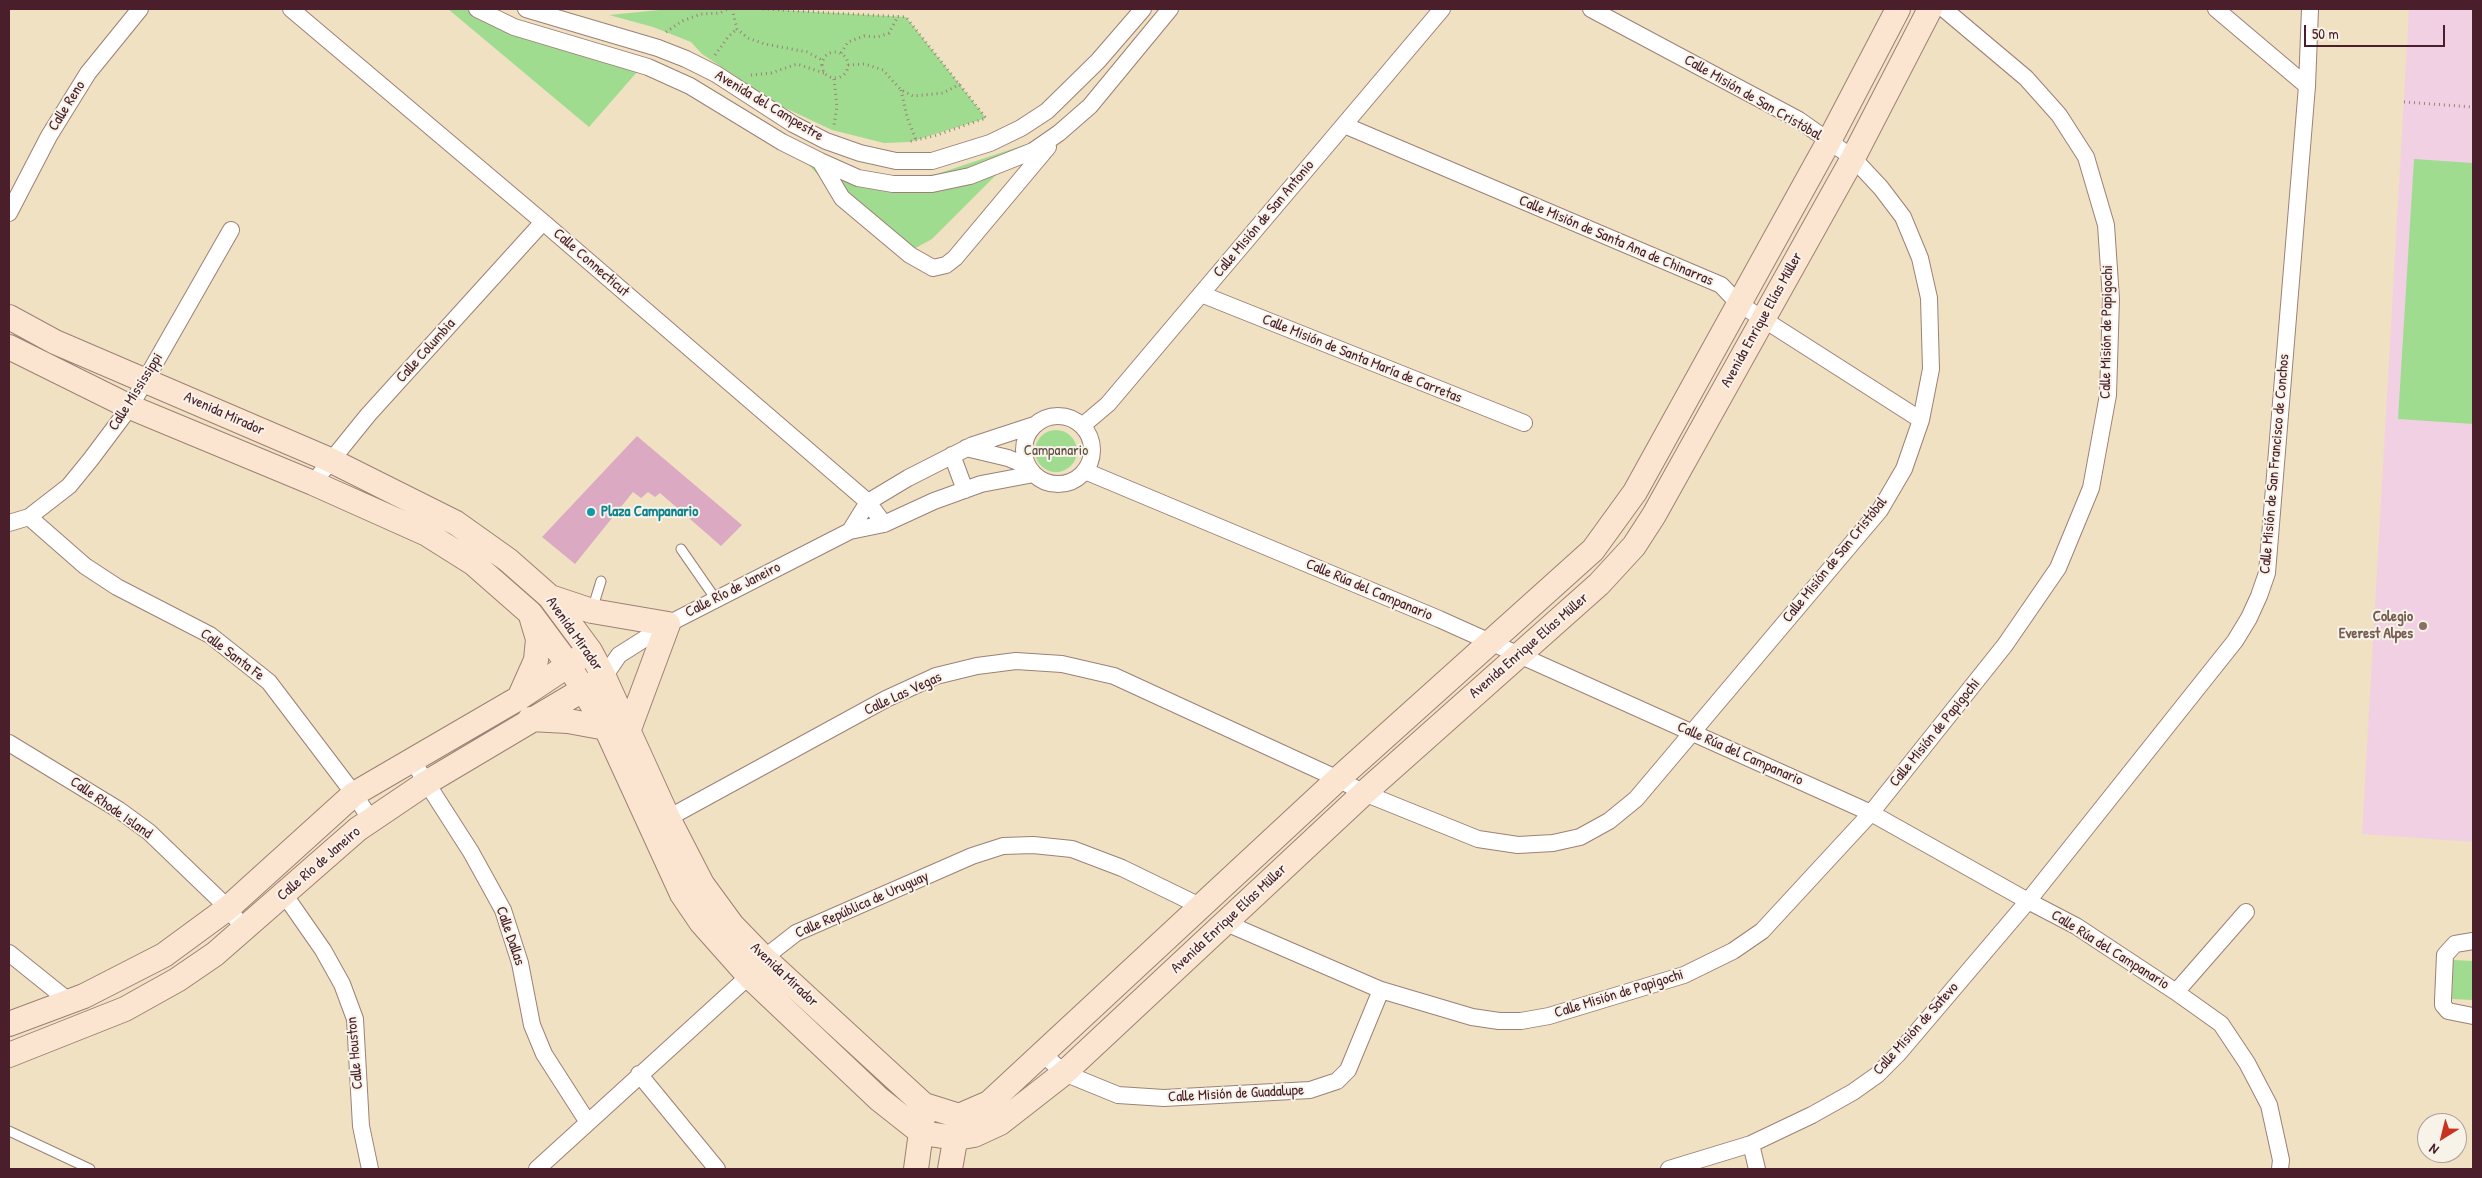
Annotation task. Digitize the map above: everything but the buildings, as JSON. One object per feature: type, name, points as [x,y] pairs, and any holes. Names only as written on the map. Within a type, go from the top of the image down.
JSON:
[{"type":"main road","name":"Avenida Enrique Elías Müller","points":[[1898,9],[1829,141],[1635,492],[1613,525],[1592,550],[1338,778],[1043,1054],[989,1103],[957,1127],[974,1135],[1000,1123],[1064,1073],[1364,793],[1598,584],[1634,546],[1654,515],[1853,158],[1930,9]]},
{"type":"main road","name":"Avenida Mirador","points":[[9,317],[55,342],[146,379],[330,460],[456,523],[508,560],[550,597],[590,652],[604,677],[617,728],[660,822],[682,894],[701,922],[749,976],[879,1099],[922,1133]]},
{"type":"main road","name":"Avenida Mirador","points":[[9,347],[130,408],[313,483],[427,534],[473,563],[530,612],[568,664],[583,689],[617,728]]},
{"type":"main road","points":[[530,719],[568,721],[617,728],[668,624],[592,610],[550,597]]},
{"type":"main road","points":[[520,698],[536,660],[538,639],[530,612]]},
{"type":"main road","name":"Calle Río de Janeiro","points":[[9,1024],[70,1002],[164,955],[228,908],[354,794],[520,698],[568,664],[590,652]]},
{"type":"main road","name":"Calle Río de Janeiro","points":[[9,1054],[125,1009],[177,980],[214,954],[244,929],[358,829],[426,783],[530,719],[604,677]]},
{"type":"main road","name":"Avenida Mirador","points":[[660,822],[732,925],[764,958],[924,1105],[957,1127]]},
{"type":"main road","points":[[916,1169],[924,1105]]},
{"type":"main road","points":[[922,1133],[957,1127],[950,1169]]},
{"type":"street","name":"Calle Reno","points":[[9,213],[49,136],[88,74],[140,9]]},
{"type":"street","name":"Calle Connecticut","points":[[291,9],[544,222],[868,502],[884,524]]},
{"type":"street","name":"Avenida del Campestre","points":[[477,9],[514,27],[581,49],[648,67],[690,86],[782,142],[820,161],[858,178],[893,184],[932,184],[970,176],[1033,151],[1059,133],[1090,106],[1170,9]]},
{"type":"street","name":"Avenida del Campestre","points":[[526,9],[658,48],[686,59],[716,74],[793,124],[826,141],[860,153],[896,161],[932,161],[990,143],[1021,128],[1047,111],[1098,62],[1143,9]]},
{"type":"street","name":"Calle Misión de San Antonio","points":[[1082,426],[1108,404],[1442,9]]},
{"type":"street","name":"Calle Misión de San Cristóbal","points":[[1338,778],[1364,793],[1478,839],[1518,845],[1553,843],[1580,837],[1609,821],[1636,799],[1880,510],[1904,469],[1922,420],[1931,369],[1929,298],[1920,258],[1903,217],[1881,188],[1853,158],[1799,120],[1591,9]]},
{"type":"street","name":"Calle Misión de Papigochi","points":[[1226,923],[1381,990],[1472,1016],[1499,1021],[1521,1021],[1549,1016],[1684,976],[1733,951],[1762,930],[1871,813],[2005,645],[2058,568],[2091,488],[2108,395],[2111,299],[2106,225],[2086,157],[2059,115],[2026,78],[1944,9]]},
{"type":"street","points":[[2216,9],[2307,86]]},
{"type":"street","name":"Calle Misión de San Francisco de Conchos","points":[[2028,901],[2236,640],[2259,596],[2267,573],[2307,86],[2310,9]]},
{"type":"street","points":[[581,49],[586,28]]},
{"type":"street","points":[[1069,90],[1090,106]]},
{"type":"street","points":[[782,142],[793,124]]},
{"type":"street","name":"Calle Misión de Santa Ana de Chinarras","points":[[1344,125],[1721,286],[1738,303],[1764,317],[1922,420]]},
{"type":"street","name":"Avenida del Campestre","points":[[820,161],[842,198],[910,255],[923,264],[933,268],[940,268],[955,258],[1059,133]]},
{"type":"street","name":"Calle Columbia","points":[[313,483],[368,415],[544,222]]},
{"type":"street","name":"Calle Mississippi","points":[[9,522],[29,517],[69,486],[130,408],[231,230]]},
{"type":"street","name":"Calle Misión de Santa María de Carretas","points":[[1201,294],[1524,424]]},
{"type":"street","points":[[850,531],[868,502],[908,478],[959,452],[1034,425],[1043,419],[1058,416],[1074,420],[1082,426],[1092,443],[1090,463],[1085,471],[1076,479],[1060,484],[1043,481],[1030,470],[1008,458],[959,452]]},
{"type":"street","points":[[1030,470],[1024,444],[1034,425]]},
{"type":"street","points":[[959,452],[965,490]]},
{"type":"street","name":"Calle Río de Janeiro","points":[[604,677],[619,656],[668,624],[715,598],[850,531],[884,524],[934,500],[1030,470]]},
{"type":"street","name":"Calle Rúa del Campanario","points":[[1085,471],[1430,615],[1488,643],[1693,732],[1871,813],[2076,926],[2221,1024],[2247,1063],[2269,1105],[2281,1160],[2280,1169]]},
{"type":"street","name":"Calle Santa Fe","points":[[29,517],[85,566],[117,587],[210,635],[269,682],[354,794],[371,820]]},
{"type":"street","points":[[590,652],[619,656]]},
{"type":"street","name":"Calle Las Vegas","points":[[660,822],[886,700],[936,676],[977,666],[1016,662],[1062,664],[1114,676],[1338,778]]},
{"type":"street","name":"Calle Rhode Island","points":[[9,743],[127,816],[149,832],[228,908],[244,929]]},
{"type":"street","name":"Calle Dallas","points":[[412,760],[471,852],[503,910],[520,963],[532,1025],[548,1062],[587,1121]]},
{"type":"street","name":"Calle República de Uruguay","points":[[537,1169],[587,1121],[749,976],[764,958],[796,933],[972,856],[1003,846],[1033,845],[1072,849],[1122,868],[1200,906]]},
{"type":"street","name":"Calle Houston","points":[[284,894],[323,950],[342,984],[355,1019],[361,1126],[370,1169]]},
{"type":"street","name":"Calle Misión de Satevo","points":[[1669,1169],[1751,1144],[1812,1115],[1853,1092],[1877,1075],[1898,1054],[2028,901]]},
{"type":"street","points":[[2176,992],[2246,912]]},
{"type":"street","points":[[2473,941],[2455,944],[2445,955],[2443,1005],[2448,1011],[2473,1016]]},
{"type":"street","points":[[9,953],[70,1002]]},
{"type":"street","name":"Calle Misión de Guadalupe","points":[[1043,1054],[1064,1073],[1118,1095],[1164,1098],[1323,1088],[1337,1082],[1348,1070],[1381,990]]},
{"type":"street","points":[[639,1074],[717,1169]]},
{"type":"street","points":[[1751,1144],[1757,1169]]},
{"type":"lane","points":[[681,549],[715,598]]},
{"type":"lane","points":[[592,610],[601,581]]},
{"type":"lane","points":[[9,1131],[90,1169]]},
{"type":"path","points":[[674,36],[666,32],[682,21],[701,14],[720,13],[728,9]]},
{"type":"path","points":[[732,9],[737,29],[748,38],[765,44],[807,52],[822,60]]},
{"type":"path","points":[[763,9],[906,17],[986,118],[916,140],[901,142]]},
{"type":"path","points":[[841,53],[848,42],[864,36],[878,37],[889,33],[898,16]]},
{"type":"path","points":[[711,60],[728,37],[737,29]]},
{"type":"path","points":[[822,60],[828,54],[841,53],[846,58],[848,65],[846,74],[834,79]]},
{"type":"path","points":[[822,60],[824,73]]},
{"type":"path","points":[[744,74],[771,73],[797,64],[824,73],[834,79]]},
{"type":"path","points":[[848,65],[865,64],[883,70],[901,90],[913,96],[943,92],[960,84]]},
{"type":"path","points":[[832,130],[836,119],[837,107],[834,79]]},
{"type":"path","points":[[901,90],[907,117],[916,140]]},
{"type":"path","points":[[2404,102],[2473,107]]},
{"type":"shaded area","name":"Colegio Everest Alpes","points":[[2409,9],[2473,9],[2473,842],[2362,834]]},
{"type":"green space","points":[[448,9],[483,9],[644,64],[589,127]]},
{"type":"green space","points":[[669,9],[763,9],[906,17],[986,118],[910,142],[884,143],[832,130],[779,105],[702,54],[691,42],[653,27],[609,15]]},
{"type":"green space","points":[[1027,144],[932,239],[912,250],[845,203],[802,158],[827,168],[906,178],[937,174]]},
{"type":"green space","points":[[2414,159],[2473,163],[2473,424],[2398,419]]},
{"type":"green space","name":"Campanario","points":[[1052,430],[1060,430],[1071,436],[1077,451],[1071,466],[1060,472],[1052,472],[1041,466],[1035,455],[1035,447],[1041,436]]},
{"type":"green space","points":[[2453,960],[2473,961],[2473,1000],[2452,999]]},
{"type":"place","name":"Plaza Campanario","points":[[591,512]]},
{"type":"place","name":"Colegio Everest Alpes","points":[[2423,626]]}]
